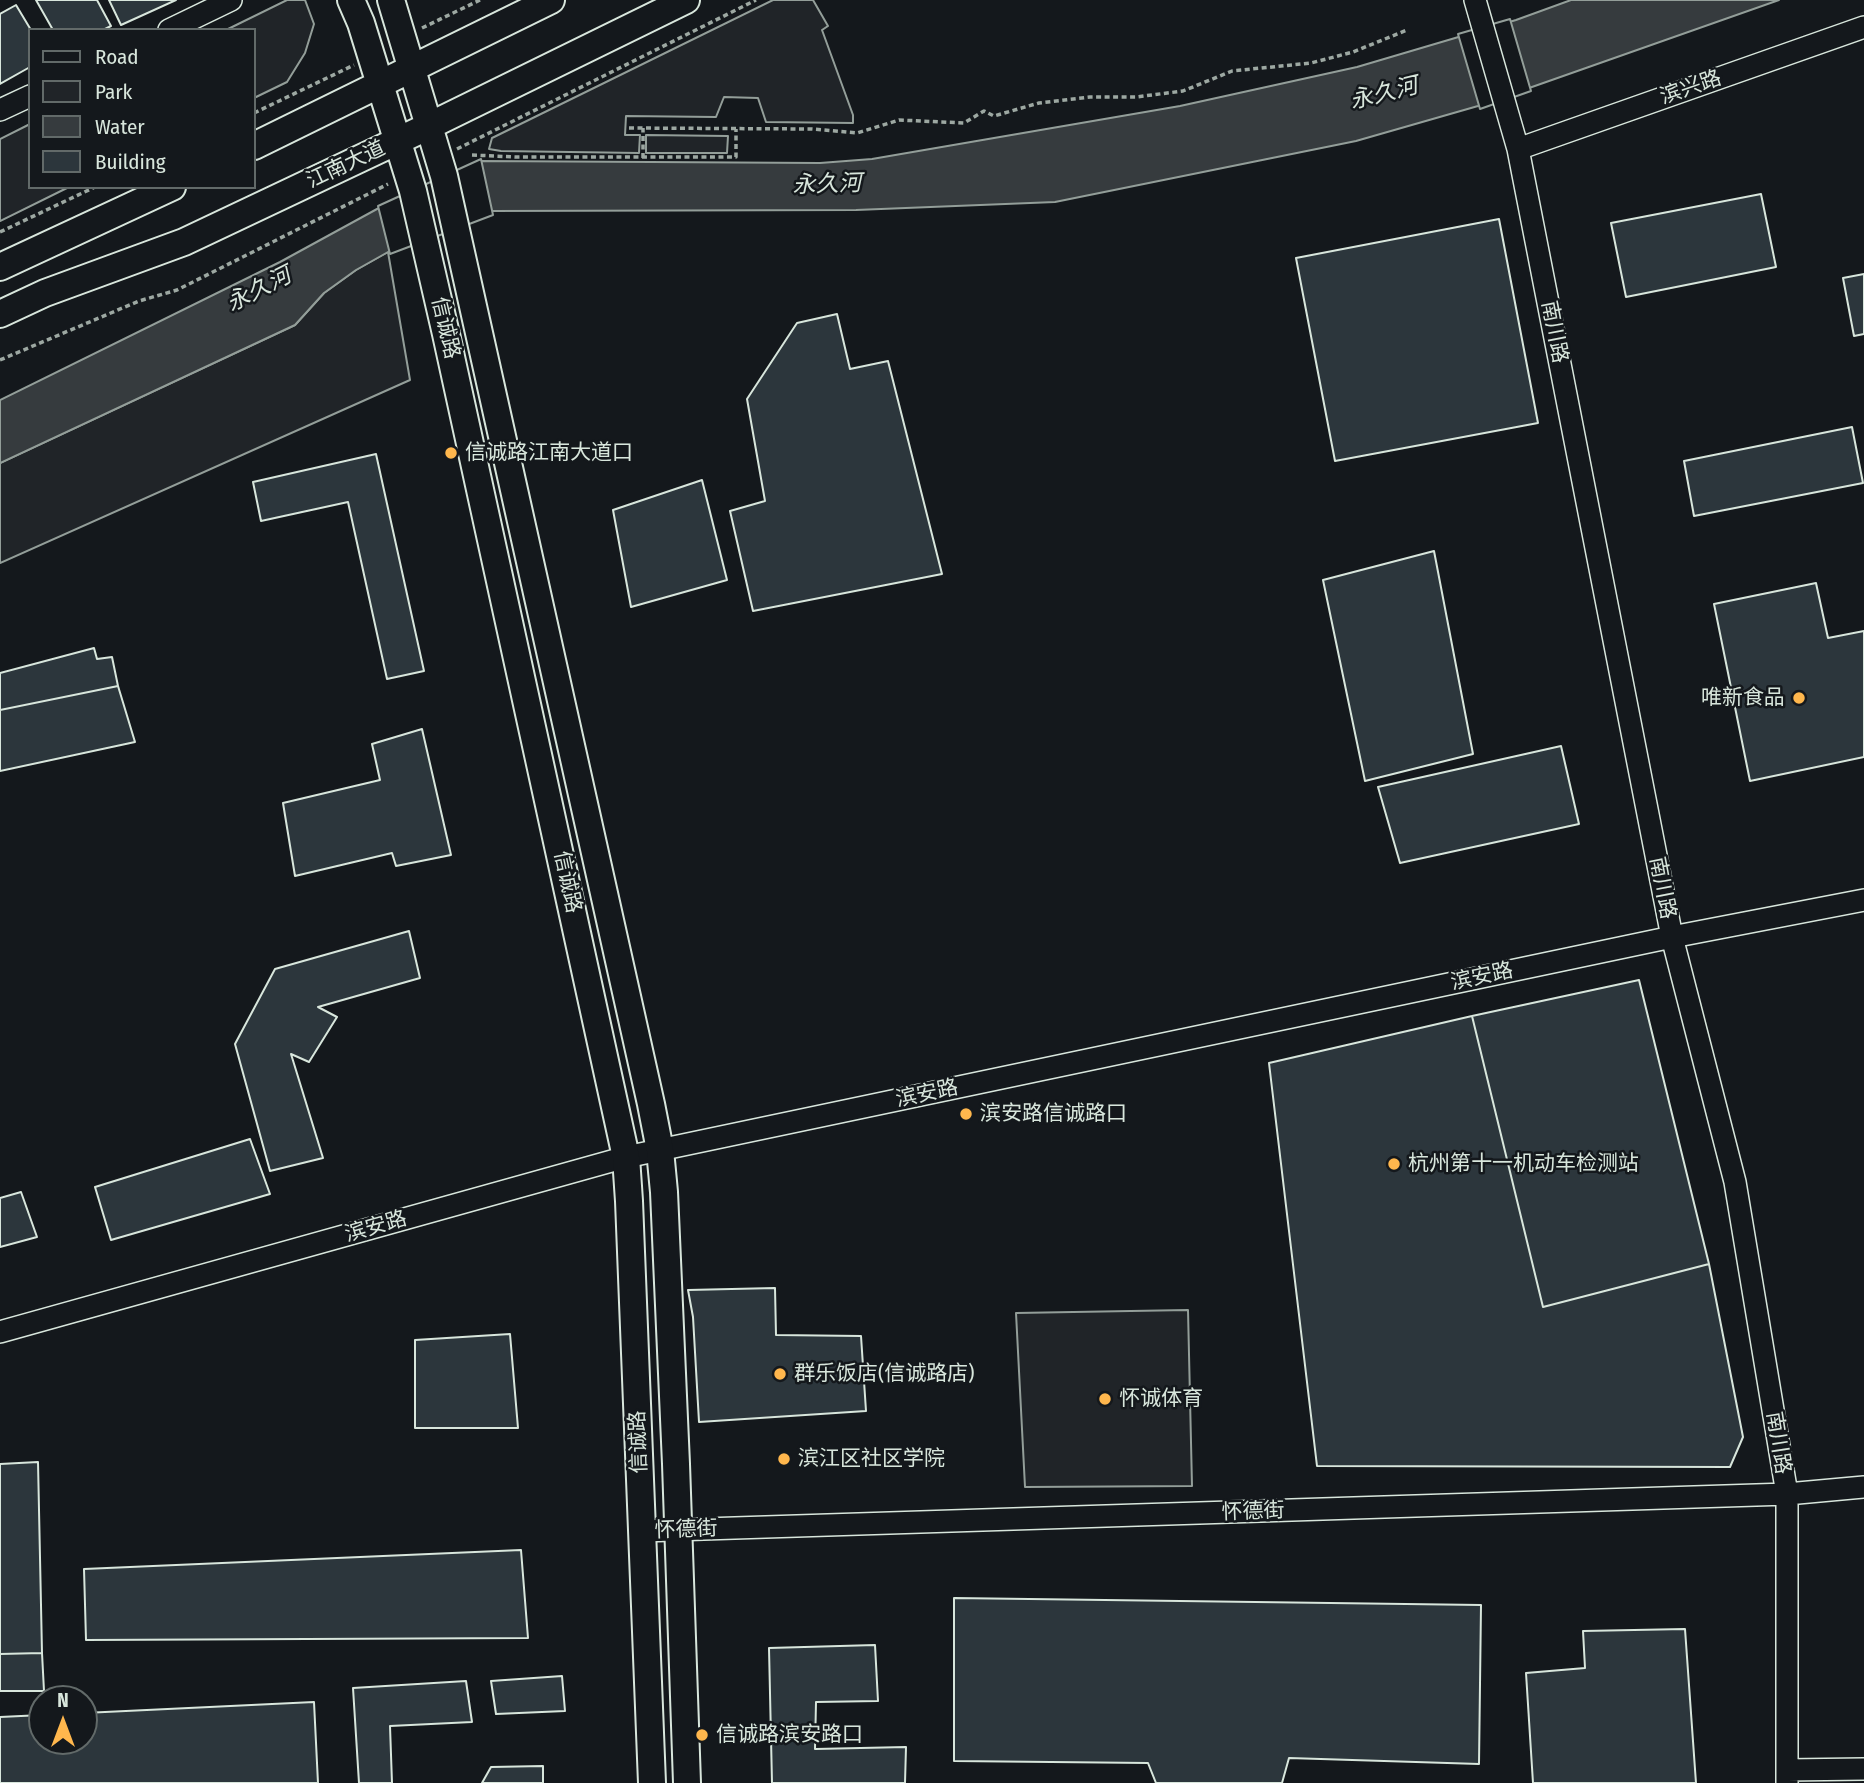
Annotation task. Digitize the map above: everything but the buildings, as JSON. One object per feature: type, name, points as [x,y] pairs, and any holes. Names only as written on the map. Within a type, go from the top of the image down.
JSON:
[{"type":"main road","name":"信诚路","points":[[351,0],[361,23],[410,183],[446,334],[626,1157],[652,1783]]},
{"type":"main road","name":"信诚路","points":[[391,0],[442,167],[660,1150],[664,1192],[687,1783]]},
{"type":"main road","points":[[256,145],[551,0]]},
{"type":"main road","name":"江南大道","points":[[0,314],[45,293],[184,242],[686,0]]},
{"type":"main road","points":[[0,267],[168,189]]},
{"type":"street","points":[[173,28],[231,0]]},
{"type":"street","name":"南川路","points":[[1475,0],[1518,149],[1672,937],[1735,1182],[1787,1494],[1787,1776]]},
{"type":"street","name":"滨兴路","points":[[1518,149],[1864,27]]},
{"type":"street","points":[[0,110],[28,97]]},
{"type":"street","name":"滨安路","points":[[0,1332],[626,1157],[1672,937],[1864,900]]},
{"type":"street","name":"怀德街","points":[[642,1531],[1787,1494],[1864,1487]]},
{"type":"street","points":[[1787,1776],[1864,1769]]},
{"type":"path","points":[[442,167],[756,0]]},
{"type":"path","points":[[629,128],[812,129],[857,133],[899,120],[964,123],[984,111],[994,116],[1040,103],[1183,91],[1232,71],[1311,63],[1343,55],[1407,30]]},
{"type":"path","points":[[643,127],[643,158]]},
{"type":"path","points":[[472,155],[736,157],[736,128]]},
{"type":"path","points":[[0,360],[139,301],[190,285],[410,183]]},
{"type":"path","points":[[0,232],[91,189]]},
{"type":"green space","points":[[287,0],[305,0],[314,24],[305,53],[287,82],[256,97],[256,28],[230,28]]},
{"type":"green space","points":[[773,0],[813,0],[828,26],[822,30],[853,115],[853,123],[766,122],[758,98],[724,97],[716,117],[626,116],[625,135],[640,135],[639,153],[489,149],[492,138]]},
{"type":"green space","points":[[28,125],[28,189],[65,189],[0,221],[0,139]]},
{"type":"green space","points":[[646,135],[728,136],[727,153],[646,153]]},
{"type":"green space","points":[[388,252],[410,380],[0,563],[0,463],[295,325],[324,293],[356,270]]},
{"type":"green space","name":"怀诚体育","points":[[1188,1310],[1192,1486],[1025,1487],[1016,1313]]},
{"type":"water","name":"永久河","points":[[1571,0],[1779,0],[1478,106],[1356,141],[1055,202],[856,210],[492,211],[388,252],[356,270],[324,293],[295,325],[0,463],[0,400],[280,262],[377,209],[481,161],[820,163],[872,159],[1180,106],[1357,67],[1516,20]]},
{"type":"pier","points":[[1510,19],[1531,91],[1480,109],[1458,34]]},
{"type":"pier","points":[[481,159],[493,215],[390,254],[378,206]]},
{"type":"place","name":"信诚路江南大道口","points":[[451,453]]},
{"type":"place","name":"唯新食品","points":[[1799,698]]},
{"type":"place","name":"滨安路信诚路口","points":[[966,1114]]},
{"type":"place","name":"杭州第十一机动车检测站","points":[[1394,1164]]},
{"type":"place","name":"群乐饭店(信诚路店)","points":[[780,1374]]},
{"type":"place","name":"怀诚体育","points":[[1105,1399]]},
{"type":"place","name":"滨江区社区学院","points":[[784,1459]]},
{"type":"place","name":"信诚路滨安路口","points":[[702,1735]]}]
